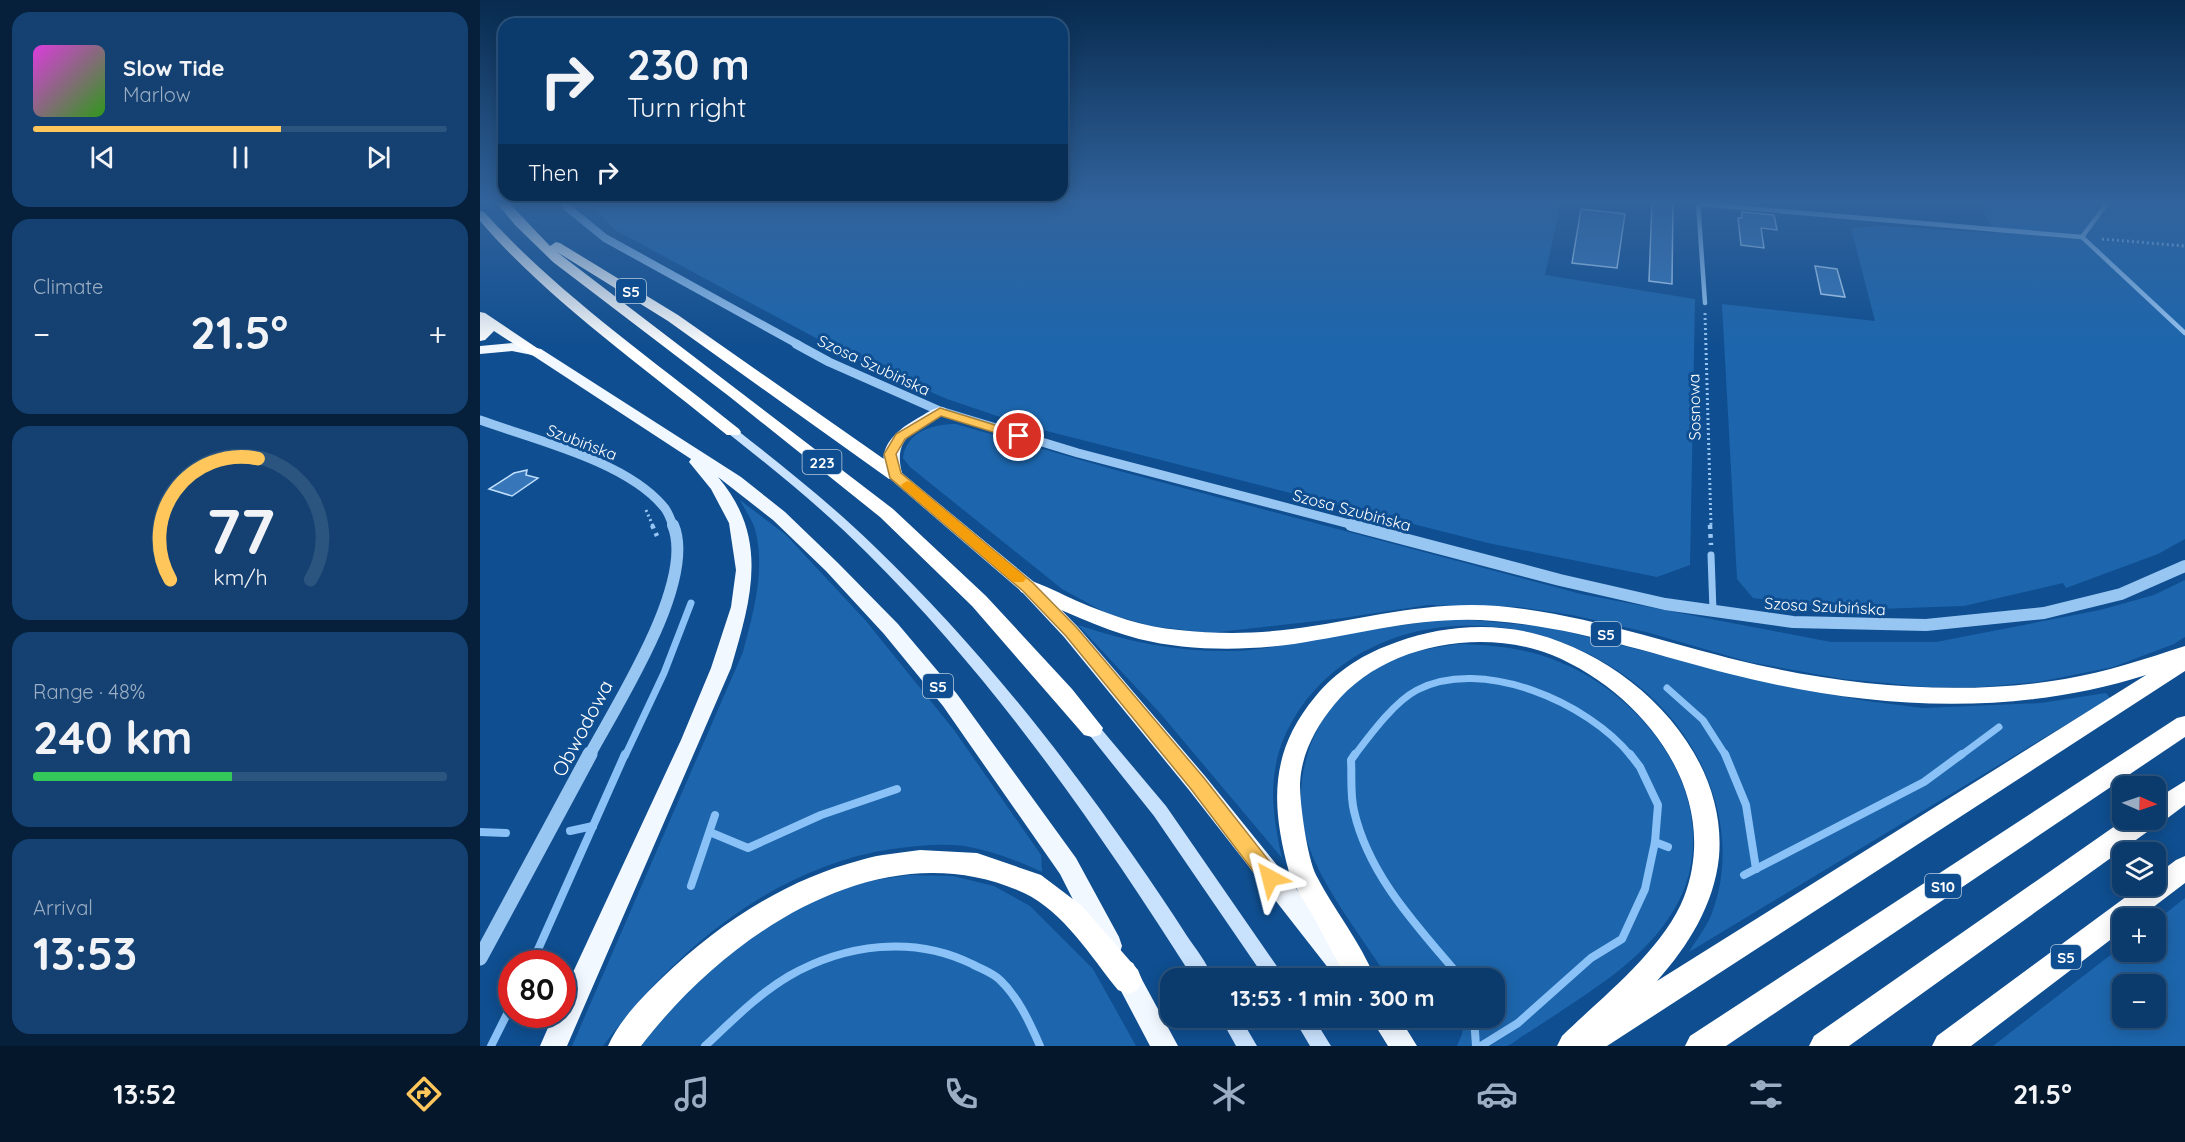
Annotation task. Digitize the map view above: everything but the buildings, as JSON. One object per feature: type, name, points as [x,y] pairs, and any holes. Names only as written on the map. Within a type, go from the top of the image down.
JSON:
[{"type":"highway","name":"223","points":[[513,251],[562,294],[733,432]]},
{"type":"highway","name":"223","points":[[548,251],[854,486],[905,529],[1021,644],[1092,728]]},
{"type":"highway","name":"S5","points":[[563,251],[673,318],[895,475],[1028,587],[1119,625],[1141,631],[1186,638],[1251,640],[1411,615],[1456,612],[1509,614],[1558,622],[1760,674],[1836,689],[1888,694],[1958,695],[2047,690],[2125,674],[2185,654]]},
{"type":"highway","name":"S5","points":[[483,318],[735,481],[779,516],[891,629],[943,692],[1068,866],[1165,1046]]},
{"type":"highway","points":[[480,337],[487,331],[483,318]]},
{"type":"highway","points":[[480,350],[512,346],[536,352]]},
{"type":"highway","points":[[895,475],[890,454],[896,442],[907,432],[940,411]]},
{"type":"highway","points":[[553,1046],[691,740],[721,668],[740,607],[745,570],[737,523],[718,487],[683,446]]},
{"type":"highway","points":[[1028,587],[1071,632],[1197,783],[1344,968]]},
{"type":"highway","points":[[1354,968],[1303,875],[1290,815],[1291,764],[1307,723],[1331,690],[1362,665],[1393,649],[1437,638],[1474,635],[1513,637],[1550,647],[1592,666],[1626,688],[1657,718],[1683,754],[1698,785],[1707,820],[1708,857],[1696,900],[1680,931],[1644,975],[1572,1046]]},
{"type":"highway","points":[[1580,1046],[2185,661]]},
{"type":"highway","name":"S10","points":[[1700,1046],[2185,725]]},
{"type":"highway","points":[[2166,805],[2185,791]]},
{"type":"highway","points":[[1824,1046],[2129,830]]},
{"type":"highway","points":[[623,1046],[633,1030],[688,970],[736,932],[780,903],[826,883],[884,865],[932,860],[983,866],[1033,884],[1071,913],[1128,980]]},
{"type":"highway","name":"S5","points":[[1947,1046],[2185,868]]},
{"type":"highway","points":[[1391,1028],[1404,1046]]},
{"type":"main road","name":"223","points":[[733,432],[772,461],[861,541],[930,610],[990,678],[1048,751],[1112,838],[1197,968]]},
{"type":"main road","name":"223","points":[[1092,728],[1160,811],[1269,968]]},
{"type":"main road","points":[[1236,1028],[1247,1046]]},
{"type":"main road","points":[[1309,1028],[1321,1046]]},
{"type":"street","name":"Szosa Szubińska","points":[[628,251],[829,362],[940,411],[1078,453],[1560,580],[1665,604],[1793,622],[1871,626],[1976,621],[2044,613],[2121,594],[2185,566]]},
{"type":"street","points":[[1701,251],[1705,303]]},
{"type":"street","points":[[2097,251],[2185,333]]},
{"type":"street","name":"Szubińska","points":[[480,420],[605,465],[642,486],[665,507]]},
{"type":"street","name":"Obwodowa","points":[[480,958],[652,639],[675,580],[678,537],[665,507]]},
{"type":"street","points":[[1711,555],[1714,611]]},
{"type":"path","name":"Sosnowa","points":[[1705,303],[1711,555]]},
{"type":"path","points":[[639,503],[645,508],[656,528],[659,544]]},
{"type":"shaded area","points":[[654,251],[1550,251],[1545,275],[1695,299],[1690,565],[1657,577],[1488,543],[1027,426],[947,399],[853,358]]},
{"type":"shaded area","points":[[1857,251],[2185,251],[2185,539],[2158,554],[2066,588],[2063,583],[1964,606],[1849,610],[1753,598],[1737,579],[1722,304],[1875,321]]},
{"type":"shaded area","points":[[956,424],[1112,469],[1581,594],[1831,642],[1936,642],[2100,610],[2154,595],[2185,580],[2185,637],[2174,644],[2113,667],[2038,682],[1982,687],[1927,687],[1843,679],[1749,662],[1646,632],[1572,615],[1519,607],[1428,605],[1343,618],[1210,633],[1151,626],[1106,613],[1062,589],[910,467],[903,458],[909,442],[922,431]]},
{"type":"shaded area","points":[[740,500],[786,535],[866,621],[954,730],[1041,855],[1042,872],[985,850],[956,845],[938,845],[892,849],[848,859],[806,874],[766,894],[729,919],[694,947],[661,978],[603,1046],[572,1046],[743,652],[757,593],[759,563],[755,529]]},
{"type":"shaded area","points":[[1461,619],[1548,627],[1793,688],[1923,708],[2041,703],[2106,693],[2110,698],[1689,952],[1710,918],[1718,895],[1723,858],[1716,803],[1703,768],[1675,722],[1637,684],[1591,655],[1541,635],[1487,626],[1434,628],[1383,642],[1336,670],[1303,704],[1287,732],[1276,762],[1273,798],[1282,858],[1160,713],[1078,625],[1117,637],[1155,645],[1194,650],[1235,651],[1268,648],[1426,622]]},
{"type":"shaded area","points":[[1459,644],[1509,648],[1557,661],[1588,676],[1617,697],[1643,721],[1665,750],[1681,781],[1691,814],[1693,849],[1686,884],[1668,920],[1627,964],[1566,1008],[1507,1046],[1457,1046],[1463,1028],[1505,1028],[1505,968],[1381,968],[1322,876],[1307,841],[1302,813],[1302,784],[1307,757],[1316,732],[1331,709],[1349,688],[1371,671],[1397,658]]},
{"type":"shaded area","points":[[909,875],[953,876],[994,886],[1030,906],[1093,969],[1136,1046],[641,1046],[663,1018],[711,969],[764,928],[825,896],[859,884]]},
{"type":"shaded area","points":[[2185,898],[2185,1046],[1993,1046],[2112,954],[2112,962],[2166,962],[2166,913]]},
{"type":"waterway","points":[[625,756],[664,673],[691,603]]},
{"type":"waterway","points":[[1354,756],[1383,720],[1408,695],[1443,681],[1472,679],[1502,682],[1533,690],[1562,703],[1589,719],[1631,756]]},
{"type":"waterway","points":[[1667,688],[1703,720],[1726,755]]},
{"type":"waterway","points":[[1960,756],[1999,727]]},
{"type":"waterway","points":[[593,826],[625,754]]},
{"type":"waterway","points":[[1355,754],[1351,760],[1353,805],[1361,835],[1371,858],[1397,900],[1453,968]]},
{"type":"waterway","points":[[1630,754],[1640,767],[1658,805],[1655,842]]},
{"type":"waterway","points":[[1756,869],[1924,782],[1962,754]]},
{"type":"waterway","points":[[1726,755],[1746,805],[1756,869]]},
{"type":"waterway","points":[[712,833],[748,848],[821,815],[897,789]]},
{"type":"waterway","points":[[691,886],[715,815]]},
{"type":"waterway","points":[[538,950],[593,826]]},
{"type":"waterway","points":[[570,831],[593,826]]},
{"type":"waterway","points":[[480,832],[506,833]]},
{"type":"waterway","points":[[1481,1046],[1518,1023],[1591,958],[1622,939],[1645,889],[1655,842]]},
{"type":"waterway","points":[[1655,842],[1668,847]]},
{"type":"waterway","points":[[1744,875],[1756,869]]},
{"type":"waterway","points":[[705,1046],[766,991],[789,976],[833,957],[856,950],[879,947],[926,949],[949,955],[990,973],[1018,1002],[1040,1046]]},
{"type":"waterway","points":[[491,1046],[500,1028]]},
{"type":"waterway","points":[[1475,1028],[1476,1046]]},
{"type":"slow traffic","points":[[907,485],[1018,579]]},
{"type":"route","points":[[1019,436],[940,411],[901,437],[890,454],[895,475],[1028,587],[1071,632],[1197,783],[1270,878]]}]
